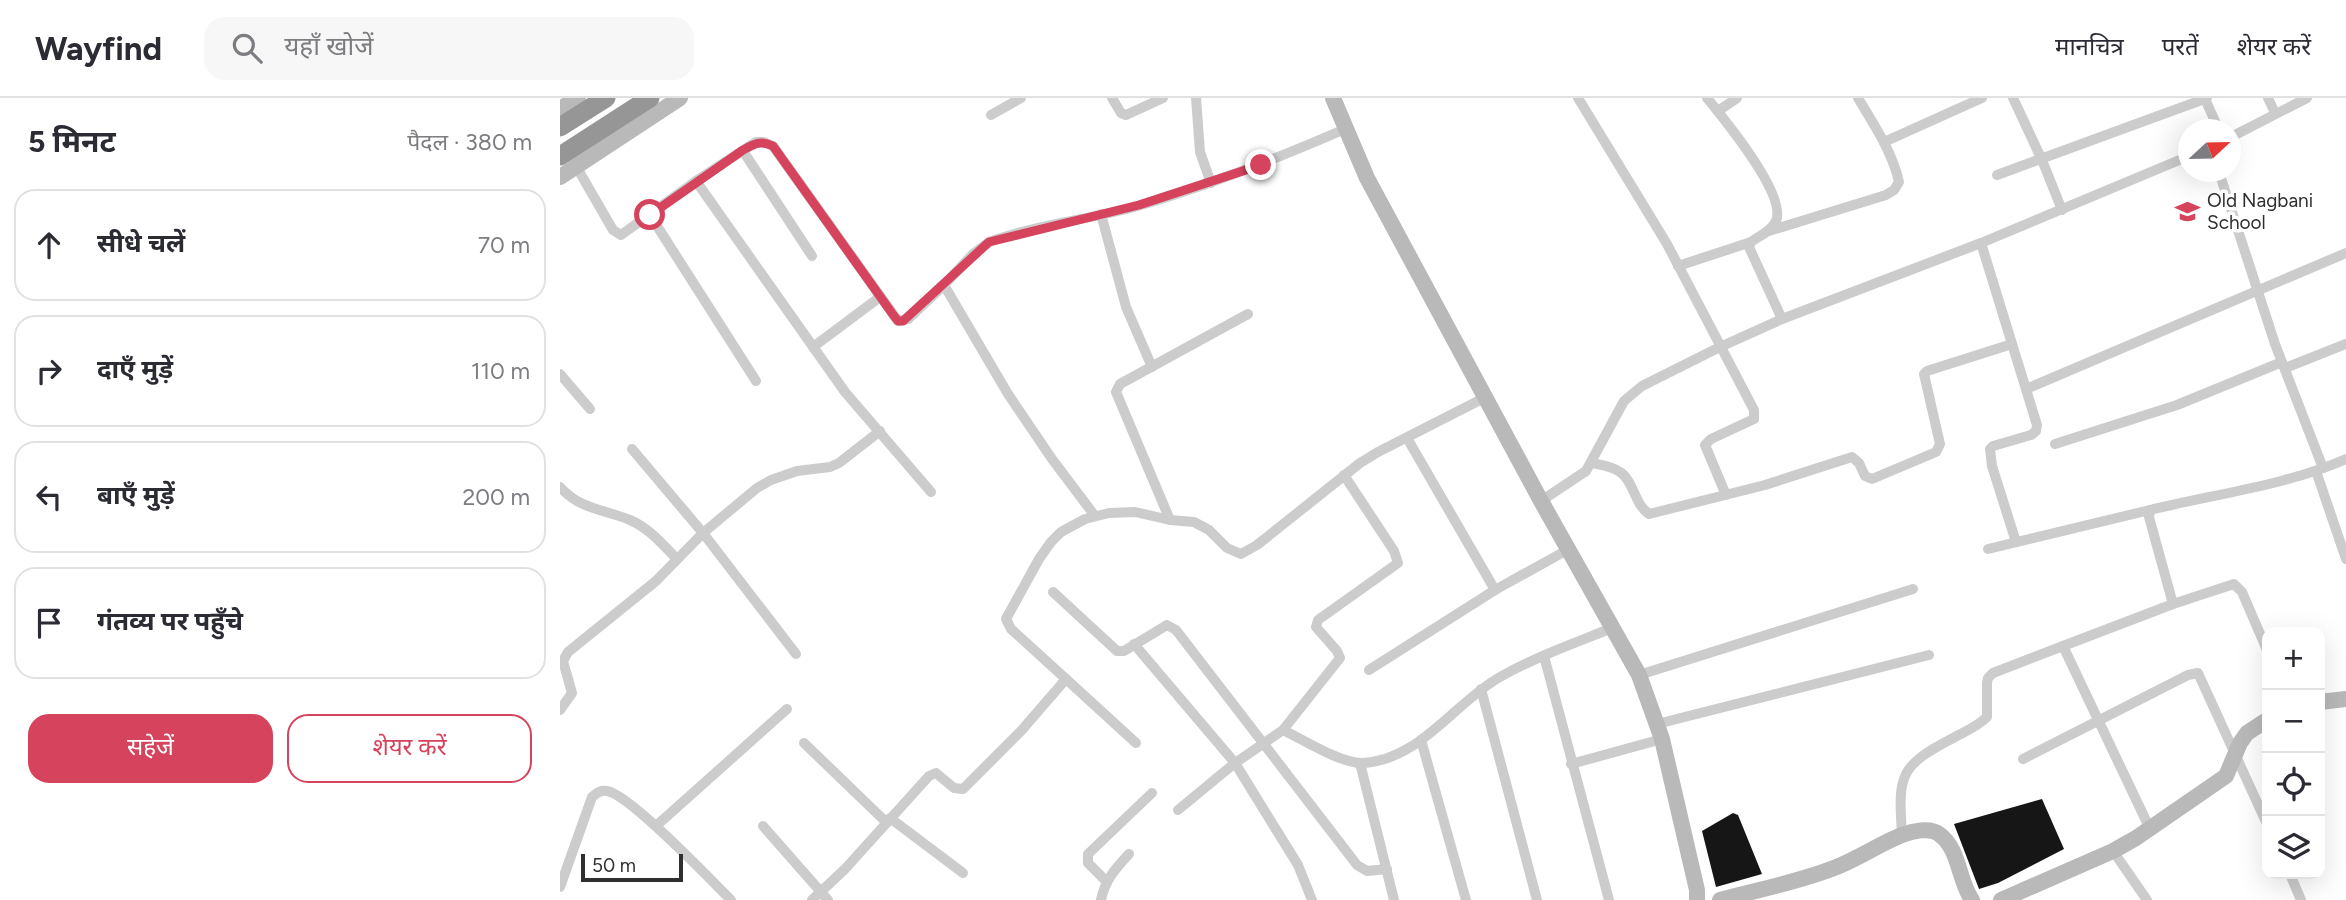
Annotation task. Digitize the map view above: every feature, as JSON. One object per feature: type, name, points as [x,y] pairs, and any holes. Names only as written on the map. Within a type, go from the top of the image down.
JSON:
[{"type":"highway","points":[[560,127],[606,98]]},
{"type":"highway","points":[[568,161],[593,145],[650,98]]},
{"type":"street","points":[[560,109],[578,98]]},
{"type":"street","points":[[593,145],[680,98]]},
{"type":"street","points":[[991,115],[1021,98]]},
{"type":"street","points":[[1112,98],[1121,113],[1126,116],[1163,98]]},
{"type":"street","points":[[1196,98],[1200,152],[1211,183]]},
{"type":"street","points":[[1333,98],[1367,178],[1541,501],[1639,675],[1660,732],[1697,890],[1697,900]]},
{"type":"street","points":[[1578,98],[1678,266],[1756,415],[1749,422],[1711,439],[1705,445],[1726,495]]},
{"type":"street","points":[[1707,98],[1744,144],[1770,188],[1778,214],[1776,223],[1769,231]]},
{"type":"street","points":[[1718,111],[1737,98]]},
{"type":"street","points":[[1678,266],[1751,242],[1769,231],[1894,190],[1899,181],[1896,170],[1884,142],[1858,98]]},
{"type":"street","points":[[1884,142],[1982,98]]},
{"type":"street","points":[[2013,98],[2062,211]]},
{"type":"street","points":[[1997,175],[2206,98],[2215,119]]},
{"type":"street","points":[[2268,98],[2276,113]]},
{"type":"street","points":[[2241,131],[2308,98]]},
{"type":"street","points":[[568,161],[616,234],[621,236],[696,181],[756,142],[773,146],[894,316],[898,321],[903,321],[989,242],[1139,205],[1211,183],[1345,129]]},
{"type":"street","points":[[743,150],[812,256]]},
{"type":"street","points":[[560,177],[568,161]]},
{"type":"street","points":[[1541,501],[1577,479],[1592,463],[1619,410],[1631,393],[1720,347],[1782,319],[2062,211],[2178,161]]},
{"type":"street","points":[[696,181],[845,392],[931,492]]},
{"type":"street","points":[[2222,182],[2320,470],[2346,559]]},
{"type":"street","points":[[1101,214],[1126,307],[1152,366]]},
{"type":"street","points":[[650,215],[756,381]]},
{"type":"street","points":[[1751,242],[1749,247],[1754,261],[1782,319]]},
{"type":"street","points":[[1981,243],[2036,419],[2036,430],[2024,438],[1993,446],[1990,453],[2017,542]]},
{"type":"street","points":[[2026,388],[2346,253]]},
{"type":"street","points":[[944,285],[1008,394],[1095,516]]},
{"type":"street","points":[[813,347],[880,297]]},
{"type":"street","points":[[1170,520],[1116,392],[1120,384],[1248,314]]},
{"type":"street","points":[[1592,463],[1613,468],[1624,475],[1640,505],[1649,513],[1726,495],[1852,457],[1859,463],[1865,477],[1872,479],[1936,453],[1940,444],[1924,374],[1927,370],[2012,344]]},
{"type":"street","points":[[2055,444],[2177,405],[2346,344]]},
{"type":"street","points":[[560,374],[590,409]]},
{"type":"street","points":[[1136,744],[1011,629],[1006,620],[1051,542],[1075,522],[1095,516],[1135,512],[1194,522],[1209,530],[1227,548],[1241,554],[1257,545],[1344,475],[1378,452],[1486,397]]},
{"type":"street","points":[[560,709],[572,694],[563,661],[568,652],[656,581],[703,533],[741,500],[771,480],[797,471],[831,467],[880,431]]},
{"type":"street","points":[[1407,438],[1495,590]]},
{"type":"street","points":[[632,449],[703,533],[796,654]]},
{"type":"street","points":[[1988,549],[2320,470],[2346,458]]},
{"type":"street","points":[[1178,810],[1235,763],[1283,730],[1340,658],[1316,627],[1318,620],[1398,563],[1394,551],[1344,475]]},
{"type":"street","points":[[560,487],[574,501],[630,520],[647,530],[677,559]]},
{"type":"street","points":[[2150,510],[2149,517],[2173,604]]},
{"type":"street","points":[[1369,670],[1495,590],[1569,549]]},
{"type":"street","points":[[1902,835],[1899,796],[1906,770],[1923,754],[1978,725],[1987,717],[1987,683],[1993,673],[2173,604],[2234,584],[2242,593],[2262,639]]},
{"type":"street","points":[[1639,675],[1913,589]]},
{"type":"street","points":[[1053,592],[1113,649],[1120,652],[1162,627],[1172,626],[1362,869],[1387,869]]},
{"type":"street","points":[[1283,730],[1349,762],[1360,763],[1388,757],[1421,740],[1501,676],[1612,628]]},
{"type":"street","points":[[1134,645],[1235,763],[1298,865],[1312,900]]},
{"type":"street","points":[[2063,646],[2150,829]]},
{"type":"street","points":[[1571,764],[1660,732],[1929,655]]},
{"type":"street","points":[[1544,656],[1609,900]]},
{"type":"street","points":[[2023,758],[2194,672],[2202,679],[2264,816]]},
{"type":"street","points":[[763,826],[820,897],[932,774],[939,775],[954,788],[963,789],[1021,731],[1066,679]]},
{"type":"street","points":[[1481,690],[1536,900]]},
{"type":"street","points":[[2325,701],[2346,699]]},
{"type":"street","points":[[656,826],[787,709]]},
{"type":"street","points":[[2001,900],[2113,851],[2150,829],[2227,776],[2247,733],[2262,723]]},
{"type":"street","points":[[1421,740],[1466,900]]},
{"type":"street","points":[[804,743],[888,820],[962,873]]},
{"type":"street","points":[[1360,763],[1394,900]]},
{"type":"street","points":[[560,887],[592,797],[600,791],[609,791],[621,797],[656,826],[731,900]]},
{"type":"street","points":[[1106,881],[1088,863],[1088,854],[1153,793]]},
{"type":"street","points":[[1720,900],[1831,870],[1902,835],[1925,831],[1940,834],[1955,857],[1970,897]]},
{"type":"street","points":[[2113,851],[2147,900]]},
{"type":"street","points":[[1101,900],[1106,881],[1129,854]]},
{"type":"street","points":[[2292,879],[2301,900]]},
{"type":"building","points":[[2042,799],[2064,849],[1998,883],[1979,889],[1954,824]]},
{"type":"building","points":[[1733,813],[1738,815],[1762,874],[1716,887],[1702,831]]},
{"type":"place","name":"Old Nagbani School","points":[[2187,211]]},
{"type":"route","points":[[650,215],[743,150],[756,142],[764,142],[773,146],[894,316],[898,321],[903,321],[989,242],[1139,205],[1261,165]]}]
